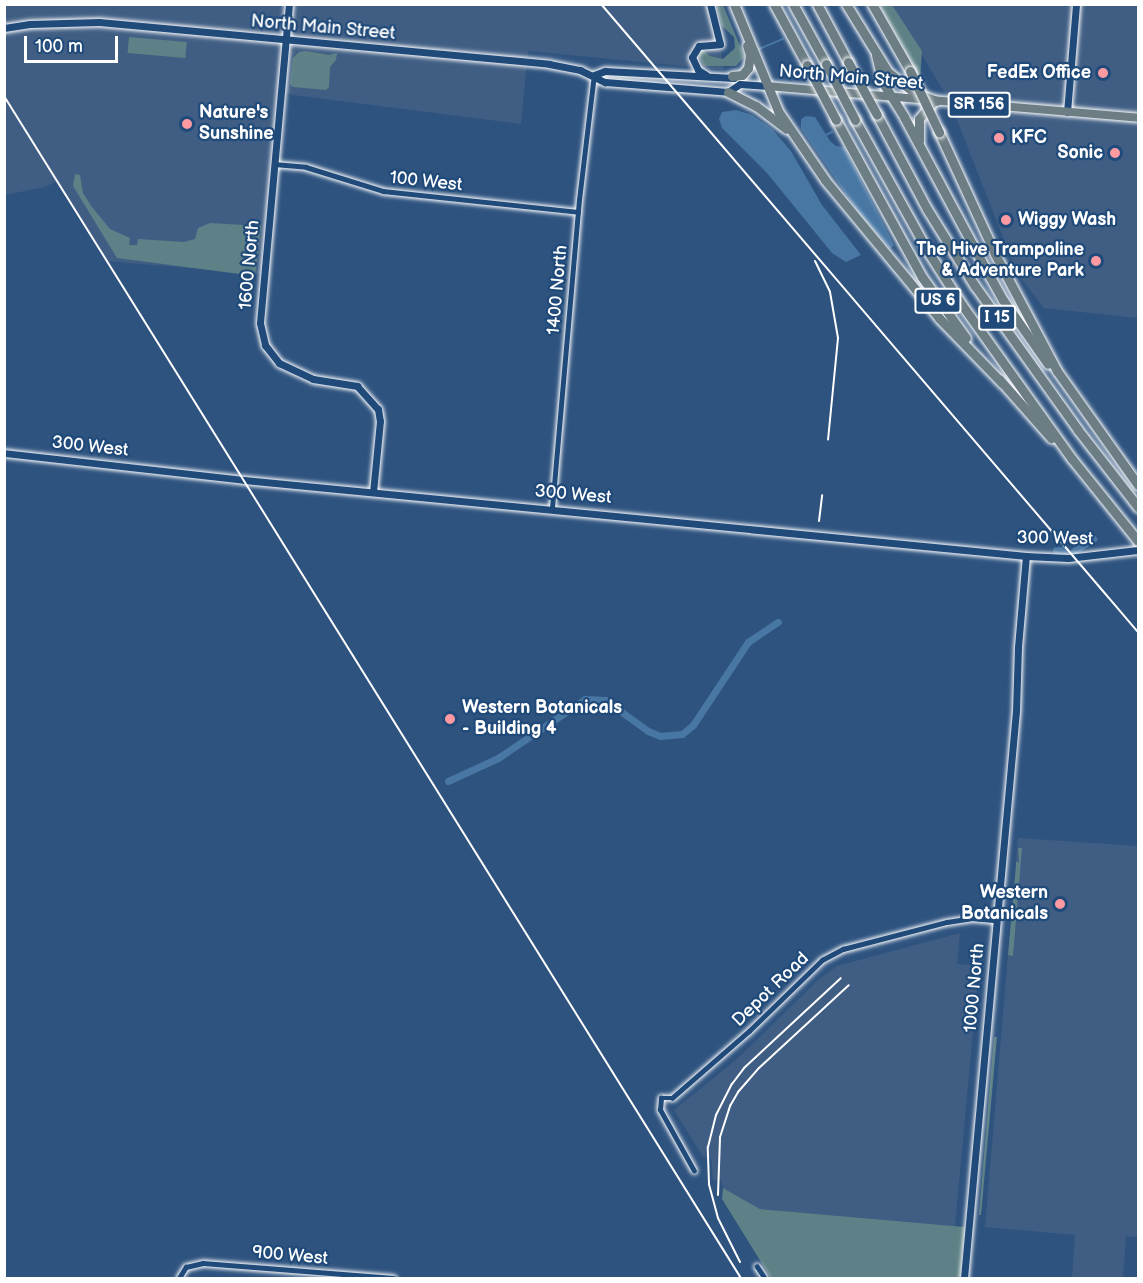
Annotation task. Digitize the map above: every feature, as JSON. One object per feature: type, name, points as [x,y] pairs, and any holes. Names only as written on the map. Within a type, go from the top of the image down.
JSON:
[{"type":"highway","points":[[734,4],[778,111],[796,138],[868,235],[939,318],[1002,383]]},
{"type":"highway","name":"US 6","points":[[774,4],[922,277],[949,316],[1002,383],[1034,421],[1072,459]]},
{"type":"highway","name":"I 15","points":[[793,4],[927,250],[962,305],[1072,459],[1138,541]]},
{"type":"highway","name":"I 15","points":[[817,4],[927,209],[975,286],[1078,430],[1138,507]]},
{"type":"highway","points":[[846,4],[876,55],[898,82],[915,93],[937,101]]},
{"type":"highway","points":[[872,4],[910,71],[995,254],[1057,371]]},
{"type":"highway","points":[[732,76],[746,72],[749,62],[741,23]]},
{"type":"highway","points":[[876,55],[883,83],[1003,300],[1138,485]]},
{"type":"highway","points":[[729,92],[756,106],[796,138]]},
{"type":"highway","points":[[921,149],[918,137],[919,119],[925,108],[937,101]]},
{"type":"main road","name":"North Main Street","points":[[768,86],[1138,118]]},
{"type":"street","name":"1600 North","points":[[289,4],[260,300],[261,334],[265,345],[279,363],[313,380],[357,386],[378,409],[380,421],[373,492]]},
{"type":"street","points":[[708,76],[694,66],[692,54],[699,46],[720,44],[710,4]]},
{"type":"street","points":[[1067,112],[1076,4]]},
{"type":"street","name":"North Main Street","points":[[7,26],[99,22],[286,39],[549,64],[594,75],[605,82],[729,92]]},
{"type":"street","name":"North Main Street","points":[[594,75],[605,71],[732,76]]},
{"type":"street","name":"1400 North","points":[[552,508],[578,212],[594,75]]},
{"type":"street","points":[[729,92],[740,84],[732,76]]},
{"type":"street","name":"North Main Street","points":[[740,84],[768,86]]},
{"type":"street","name":"100 West","points":[[274,164],[306,167],[382,191],[578,212]]},
{"type":"street","name":"300 West","points":[[4,453],[373,492],[1026,556],[1068,558],[1138,550]]},
{"type":"street","name":"1000 North","points":[[964,1278],[1017,703],[1018,647],[1026,556]]},
{"type":"street","name":"Depot Road","points":[[694,1172],[660,1110],[661,1098],[672,1098],[749,1031],[822,960],[843,949],[947,922],[971,918],[996,920]]},
{"type":"street","name":"900 West","points":[[179,1278],[186,1267],[203,1263],[393,1278]]},
{"type":"street","points":[[757,1266],[765,1278]]},
{"type":"shaded area","points":[[5,5],[707,5],[720,44],[724,70],[528,51],[521,124],[293,95],[277,89],[260,274],[107,261],[57,181],[45,187],[5,195]]},
{"type":"shaded area","points":[[892,5],[1138,5],[1138,318],[1044,308],[1017,273],[950,102]]},
{"type":"shaded area","points":[[736,110],[752,115],[772,129],[791,151],[822,205],[861,255],[846,262],[832,253],[767,173],[722,128],[719,119],[722,112]]},
{"type":"shaded area","points":[[806,116],[815,117],[830,141],[836,146],[844,147],[894,245],[890,249],[859,213],[806,136],[801,128],[801,119]]},
{"type":"shaded area","points":[[1018,838],[1138,846],[1138,1237],[1126,1236],[1123,1278],[1072,1278],[1075,1235],[985,1227]]},
{"type":"shaded area","points":[[960,933],[957,964],[979,966],[955,1226],[760,1209],[723,1188],[721,1179],[713,1180],[711,1158],[703,1157],[674,1110],[738,1058],[819,979],[837,966]]},
{"type":"green space","points":[[716,5],[723,5],[743,53],[744,57],[736,66],[704,66],[699,56],[702,49],[710,56],[723,59],[735,48],[734,37],[722,26]]},
{"type":"green space","points":[[879,5],[892,5],[922,51],[920,79]]},
{"type":"green space","points":[[129,37],[187,42],[185,58],[128,53]]},
{"type":"green space","points":[[299,52],[329,55],[337,53],[336,60],[330,67],[329,87],[326,90],[293,87],[290,84],[293,58]]},
{"type":"green space","points":[[75,174],[80,175],[83,193],[92,207],[110,229],[130,238],[129,245],[137,245],[138,239],[184,242],[195,239],[198,228],[210,223],[261,226],[255,276],[117,258],[73,186]]},
{"type":"green space","points":[[1018,848],[1022,848],[1013,956],[1008,955],[1016,862],[1019,862]]},
{"type":"green space","points":[[994,1037],[997,1037],[981,1215],[979,1215]]},
{"type":"green space","points":[[723,1188],[760,1209],[965,1227],[960,1278],[771,1278],[722,1199]]},
{"type":"waterway","points":[[759,49],[783,39]]},
{"type":"waterway","points":[[824,136],[832,132]]},
{"type":"waterway","points":[[1074,551],[1085,544]]},
{"type":"waterway","points":[[1056,550],[1065,550]]},
{"type":"waterway","points":[[448,781],[498,758],[585,699],[605,700],[648,731],[660,736],[682,734],[693,725],[748,642],[778,622]]},
{"type":"railway","points":[[601,4],[1138,632]]},
{"type":"railway","points":[[4,96],[741,1278]]},
{"type":"railway","points":[[815,261],[830,292],[838,338],[828,440]]},
{"type":"railway","points":[[819,521],[822,495]]},
{"type":"railway","points":[[740,1262],[718,1218],[709,1184],[708,1147],[716,1115],[732,1084],[744,1068],[841,978]]},
{"type":"railway","points":[[718,1195],[720,1137],[730,1106],[738,1092],[759,1068],[849,985]]},
{"type":"place","name":"FedEx Office","points":[[1103,73]]},
{"type":"place","name":"Nature's Sunshine","points":[[187,124]]},
{"type":"place","name":"KFC","points":[[999,138]]},
{"type":"place","name":"Sonic","points":[[1115,153]]},
{"type":"place","name":"Wiggy Wash","points":[[1006,220]]},
{"type":"place","name":"The Hive Trampoline & Adventure Park","points":[[1096,261]]},
{"type":"place","name":"Western Botanicals - Building 4","points":[[450,719]]},
{"type":"place","name":"Western Botanicals","points":[[1060,904]]}]
